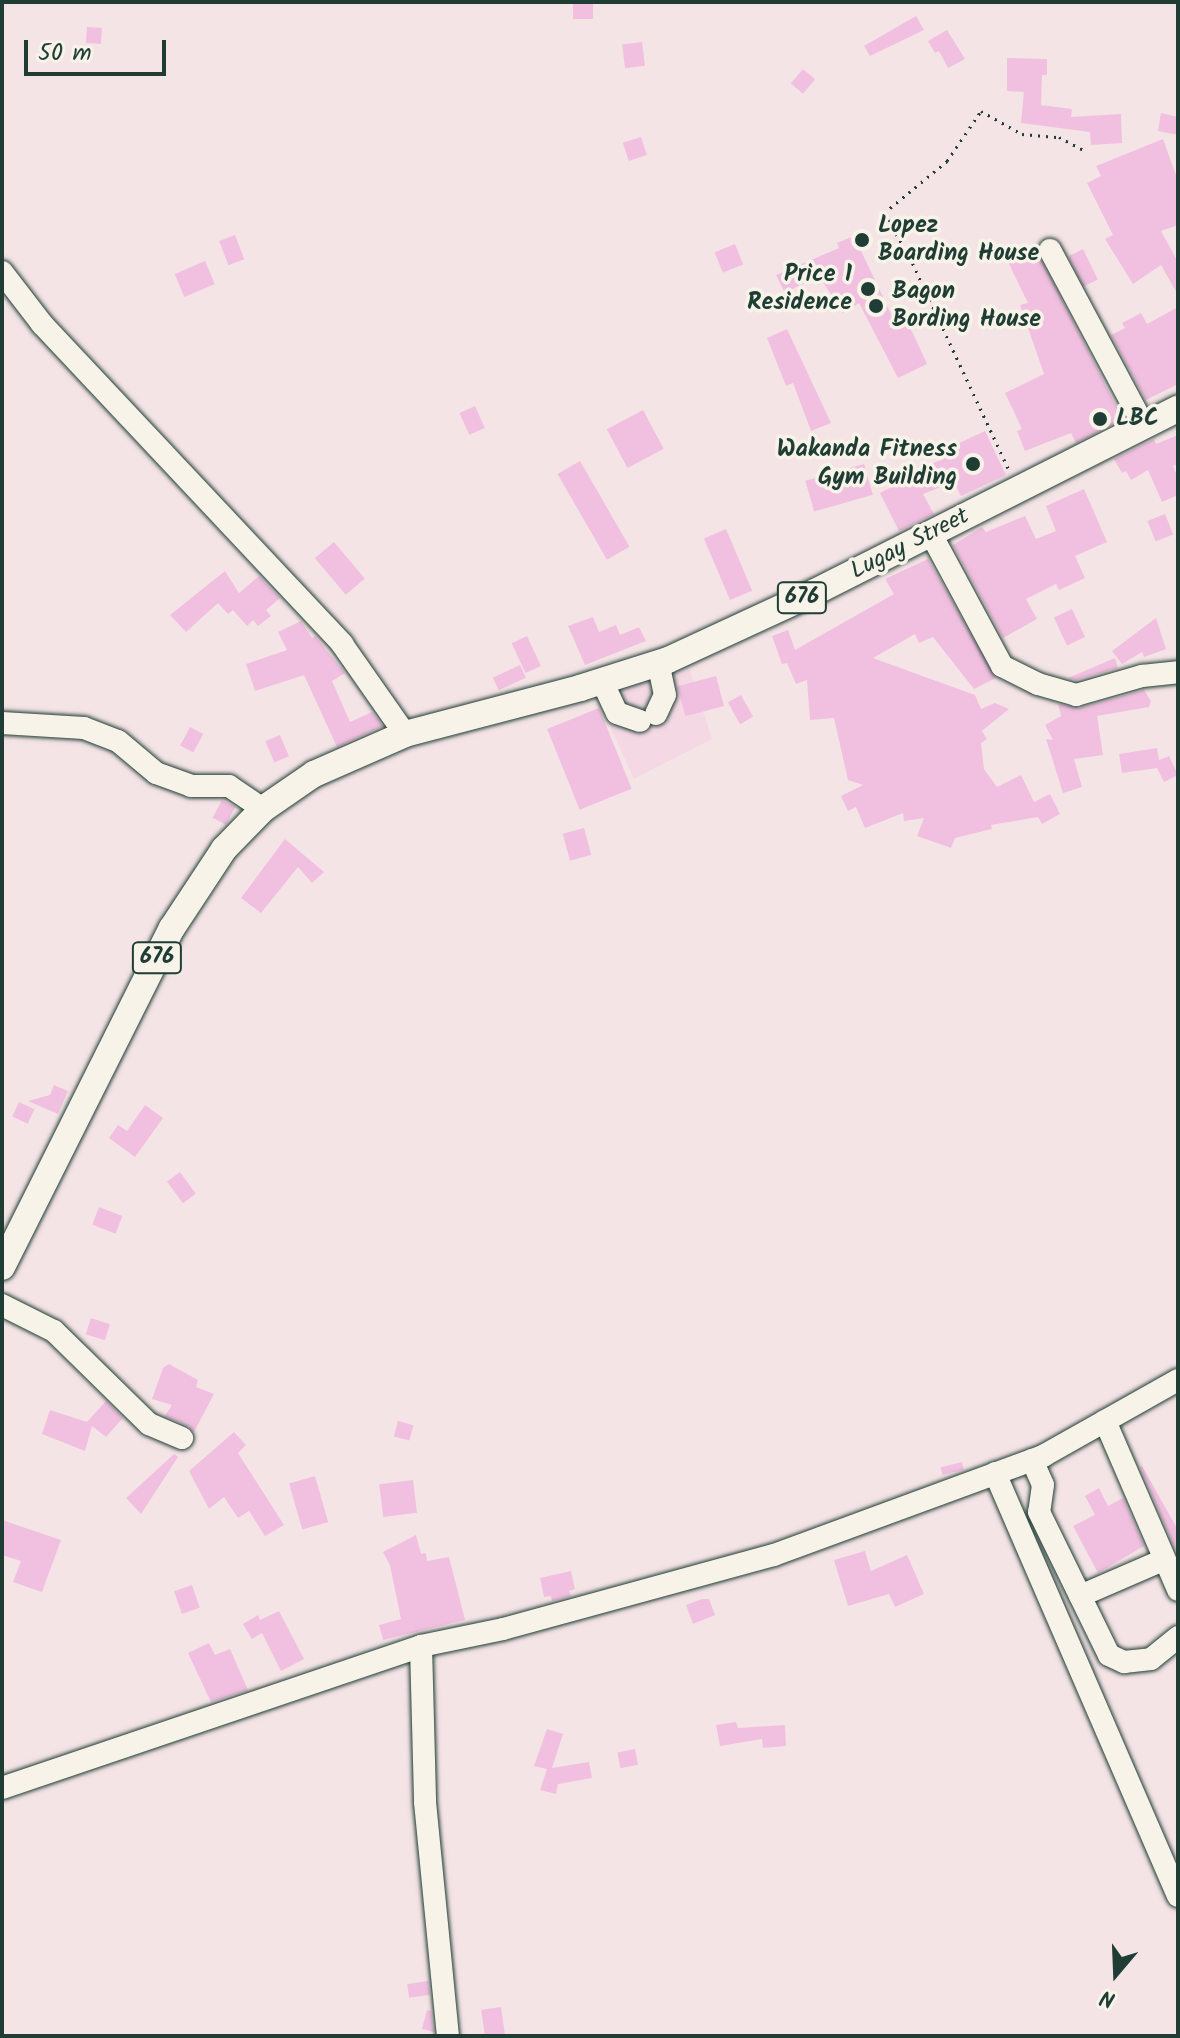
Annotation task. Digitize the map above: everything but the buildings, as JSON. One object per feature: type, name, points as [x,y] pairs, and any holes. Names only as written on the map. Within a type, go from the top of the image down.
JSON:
[{"type":"main road","name":"Lugay Street","points":[[405,734],[658,663],[815,592],[1178,409]]},
{"type":"main road","name":"676","points":[[2,1267],[172,928],[224,849],[263,809],[314,774],[405,734]]},
{"type":"street","points":[[1050,250],[1144,426]]},
{"type":"street","points":[[2,272],[42,324],[342,644],[405,734]]},
{"type":"street","points":[[931,534],[1002,666],[1038,684],[1076,695],[1142,676],[1178,672]]},
{"type":"street","points":[[602,681],[617,713],[648,718],[665,695],[658,663]]},
{"type":"street","points":[[2,723],[84,728],[118,741],[156,773],[191,786],[229,786],[263,809]]},
{"type":"street","points":[[2,1305],[54,1331],[149,1424],[182,1438]]},
{"type":"street","points":[[2,1788],[421,1646],[503,1629],[774,1555],[1032,1460],[1178,1380]]},
{"type":"street","points":[[1105,1421],[1178,1590]]},
{"type":"street","points":[[1032,1460],[1043,1485],[1039,1512],[1109,1655],[1124,1662],[1151,1659],[1178,1637]]},
{"type":"street","points":[[995,1473],[1178,1896]]},
{"type":"street","points":[[1080,1596],[1163,1560]]},
{"type":"street","points":[[421,1646],[425,1802],[448,2036]]},
{"type":"path","points":[[1018,489],[909,256],[884,213],[947,161],[981,111],[1022,134],[1059,137],[1085,151]]},
{"type":"shaded area","points":[[689,667],[712,739],[634,779],[597,697]]},
{"type":"place","name":"Lopez Boarding House","points":[[862,240]]},
{"type":"place","name":"Price 1 Residence","points":[[868,289]]},
{"type":"place","name":"Bagon Bording House","points":[[876,306]]},
{"type":"place","name":"LBC","points":[[1100,419]]},
{"type":"place","name":"Wakanda Fitness Gym Building","points":[[973,464]]}]
